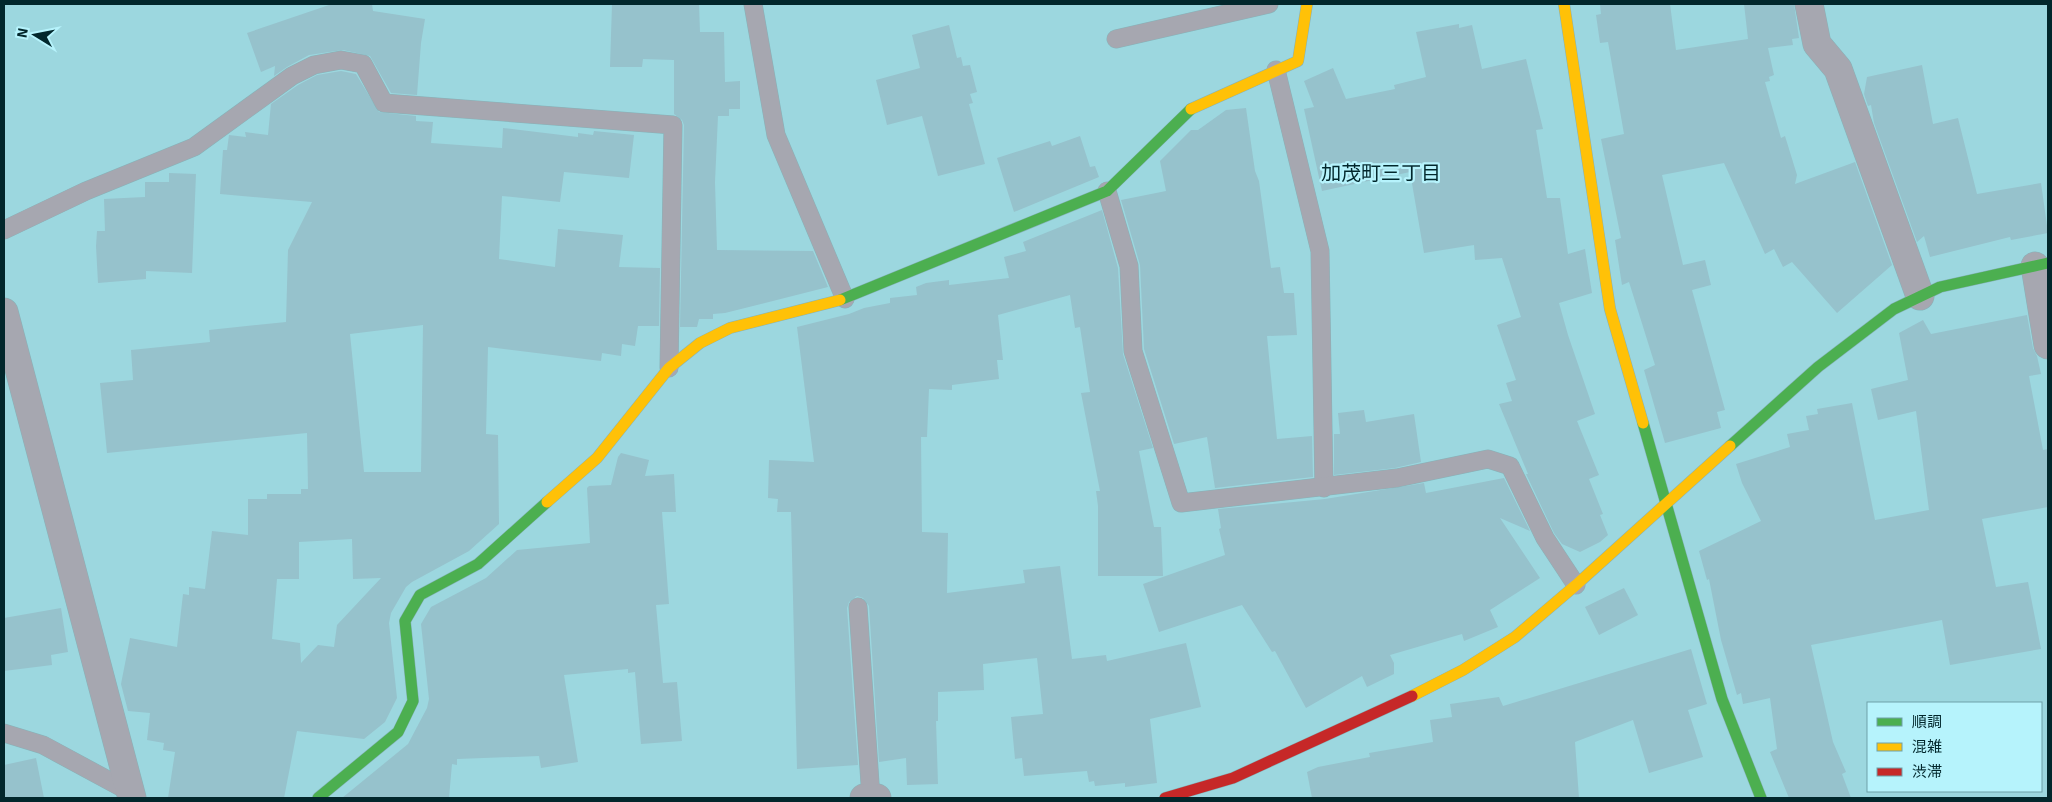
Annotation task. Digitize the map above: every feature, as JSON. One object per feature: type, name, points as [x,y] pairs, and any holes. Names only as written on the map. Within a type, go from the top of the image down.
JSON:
[{"type":"street","points":[[318,798],[398,732],[413,701],[405,621],[420,595],[478,564],[597,458],[668,368],[700,344],[730,328],[845,299],[1107,191],[1189,110],[1298,60],[1307,4]]},
{"type":"street","points":[[1564,4],[1610,310],[1722,699],[1761,798]]},
{"type":"street","points":[[1809,4],[1817,44],[1838,68],[1920,296]]},
{"type":"street","points":[[1170,798],[1233,778],[1385,710],[1463,670],[1515,637],[1576,585],[1818,368],[1894,309],[1940,287],[2041,264],[2048,345]]},
{"type":"street","points":[[4,312],[131,795]]},
{"type":"street","points":[[864,798],[877,798]]},
{"type":"lane","points":[[753,4],[776,135],[845,299]]},
{"type":"lane","points":[[1116,39],[1269,4]]},
{"type":"lane","points":[[4,230],[86,191],[194,147],[292,76],[314,64],[341,60],[363,64],[384,103],[673,124],[668,368]]},
{"type":"lane","points":[[1276,70],[1320,251],[1324,488]]},
{"type":"lane","points":[[1107,191],[1129,266],[1133,352],[1181,503],[1324,488],[1397,478],[1488,459],[1510,466],[1545,538],[1576,585]]},
{"type":"lane","points":[[858,607],[871,798]]},
{"type":"lane","points":[[4,733],[43,745],[131,795]]},
{"type":"building","points":[[332,4],[372,4],[373,11],[425,19],[417,95],[391,93],[370,56],[343,50],[309,55],[274,76],[275,66],[261,72],[247,33]]},
{"type":"building","points":[[612,4],[699,4],[700,32],[724,32],[725,82],[740,81],[740,109],[729,109],[729,116],[718,116],[715,182],[717,250],[813,251],[828,287],[725,313],[713,314],[713,319],[699,319],[697,327],[680,327],[684,125],[682,120],[674,114],[674,60],[643,59],[642,67],[610,67]]},
{"type":"building","points":[[1600,4],[1670,4],[1676,50],[1748,39],[1744,4],[1794,4],[1799,38],[1792,39],[1793,45],[1768,48],[1774,75],[1769,77],[1770,81],[1765,82],[1781,138],[1785,136],[1797,175],[1795,184],[1855,162],[1892,265],[1837,313],[1792,262],[1783,267],[1774,249],[1765,254],[1724,163],[1662,175],[1683,265],[1705,260],[1711,285],[1692,290],[1725,410],[1717,412],[1721,428],[1665,443],[1644,370],[1655,365],[1629,282],[1622,285],[1615,240],[1621,238],[1601,139],[1624,134],[1608,42],[1600,43],[1596,15],[1601,14]]},
{"type":"building","points":[[1459,24],[1459,28],[1472,25],[1482,69],[1526,59],[1543,129],[1536,130],[1547,198],[1560,198],[1568,254],[1585,249],[1592,293],[1559,303],[1595,414],[1577,421],[1599,475],[1589,479],[1603,514],[1600,515],[1608,535],[1600,542],[1580,552],[1562,544],[1554,533],[1526,474],[1528,474],[1499,404],[1512,401],[1506,383],[1516,380],[1497,325],[1521,317],[1502,258],[1475,260],[1474,245],[1424,253],[1410,172],[1322,191],[1304,109],[1314,107],[1304,81],[1333,68],[1346,99],[1395,89],[1394,85],[1426,77],[1416,32]]},
{"type":"building","points":[[949,25],[957,58],[961,57],[963,66],[970,65],[977,92],[970,94],[973,103],[969,104],[985,164],[938,176],[922,116],[887,125],[876,80],[920,68],[912,35]]},
{"type":"building","points":[[1922,65],[1933,124],[1958,118],[1977,194],[2041,183],[2048,233],[2011,240],[2010,237],[1930,257],[1924,236],[1917,242],[1874,123],[1871,105],[1868,106],[1864,94],[1867,77]]},
{"type":"building","points":[[341,71],[356,74],[379,112],[416,116],[416,121],[433,122],[431,143],[502,148],[503,128],[578,137],[578,133],[593,135],[594,131],[634,135],[629,178],[564,172],[560,202],[502,196],[499,259],[555,267],[558,229],[623,235],[619,267],[660,268],[659,326],[638,326],[635,346],[622,344],[621,356],[602,353],[601,361],[488,347],[486,434],[498,435],[499,524],[469,551],[412,582],[406,587],[391,613],[389,623],[397,698],[385,722],[364,739],[297,731],[284,798],[168,798],[175,752],[163,750],[164,743],[147,740],[150,713],[128,711],[121,684],[130,638],[177,647],[183,594],[189,595],[189,587],[205,589],[212,531],[248,535],[248,499],[267,499],[267,494],[301,494],[301,489],[308,489],[307,433],[107,453],[100,383],[133,380],[131,350],[210,342],[209,330],[286,322],[288,250],[312,202],[220,194],[223,150],[227,150],[229,135],[246,137],[245,132],[268,135],[271,104],[298,85],[317,75]],"holes":[[[423,325],[421,472],[364,472],[350,334]],[[352,539],[353,579],[381,578],[337,625],[334,647],[318,645],[301,663],[300,643],[272,639],[277,579],[299,579],[299,542]]]},
{"type":"building","points":[[1246,108],[1255,171],[1259,181],[1271,268],[1280,267],[1284,293],[1294,293],[1297,335],[1267,336],[1277,439],[1312,436],[1313,477],[1215,488],[1207,437],[1174,444],[1144,349],[1140,265],[1121,200],[1166,191],[1160,161],[1191,130],[1198,130],[1226,110]]},
{"type":"building","points":[[1080,136],[1090,167],[1095,166],[1099,177],[1014,212],[997,158],[1050,141],[1052,146]]},
{"type":"building","points":[[169,173],[196,174],[192,273],[146,271],[146,279],[98,283],[97,231],[105,231],[104,199],[145,197],[145,182],[169,182]]},
{"type":"building","points":[[1102,210],[1118,268],[1123,354],[1153,448],[1139,451],[1154,527],[1161,527],[1163,576],[1098,576],[1098,506],[1096,491],[1100,491],[1081,393],[1090,392],[1080,327],[1075,328],[1070,295],[998,315],[1003,360],[997,360],[999,379],[952,385],[952,390],[929,389],[927,437],[921,437],[922,532],[948,533],[947,593],[1025,583],[1023,570],[1060,566],[1072,659],[1106,655],[1107,661],[1186,643],[1201,707],[1150,719],[1157,783],[1125,787],[1125,783],[1095,786],[1094,781],[1089,782],[1087,771],[1024,776],[1022,758],[1015,759],[1011,717],[1043,714],[1037,658],[983,664],[984,690],[938,692],[938,721],[936,721],[938,784],[907,785],[906,758],[879,762],[869,606],[863,598],[857,596],[849,602],[847,608],[858,765],[797,769],[791,512],[777,512],[778,499],[768,498],[769,460],[814,462],[797,327],[849,314],[864,308],[890,303],[890,298],[917,295],[916,287],[926,283],[949,280],[949,285],[1009,278],[1004,257],[1026,251],[1023,242]]},
{"type":"building","points":[[2027,315],[2033,348],[2041,374],[2029,376],[2043,450],[2048,449],[2048,507],[1982,519],[1996,587],[2028,582],[2041,649],[1950,665],[1942,620],[1811,645],[1833,742],[1846,772],[1842,774],[1851,798],[1789,798],[1770,752],[1777,749],[1770,698],[1743,704],[1741,693],[1737,695],[1721,640],[1709,579],[1707,580],[1699,551],[1761,521],[1742,483],[1736,464],[1790,447],[1787,434],[1809,430],[1806,416],[1818,414],[1817,409],[1852,403],[1875,520],[1929,510],[1916,411],[1878,420],[1871,389],[1908,380],[1899,333],[1923,320],[1931,334]]},
{"type":"building","points":[[1364,410],[1366,422],[1414,414],[1421,462],[1395,468],[1334,475],[1334,434],[1340,434],[1338,413]]},
{"type":"building","points":[[621,453],[649,460],[645,476],[674,474],[676,512],[662,512],[669,604],[656,605],[663,683],[677,682],[682,741],[641,744],[635,672],[628,673],[628,669],[564,675],[578,762],[541,768],[539,756],[457,759],[457,765],[452,764],[449,798],[342,798],[408,744],[427,708],[429,699],[421,624],[431,607],[486,578],[517,550],[590,543],[587,488],[589,486],[611,485],[618,457]]},
{"type":"building","points":[[1504,478],[1530,531],[1500,518],[1540,578],[1490,610],[1498,627],[1464,641],[1462,634],[1390,655],[1394,663],[1394,674],[1367,687],[1362,676],[1306,708],[1275,651],[1272,652],[1242,605],[1159,632],[1143,584],[1225,555],[1219,529],[1221,528],[1218,509],[1325,499],[1424,483],[1426,493]]},
{"type":"building","points":[[1624,588],[1638,615],[1599,635],[1585,607]]},
{"type":"building","points":[[61,608],[68,652],[51,655],[52,665],[4,671],[4,618]]},
{"type":"building","points":[[1691,649],[1707,704],[1688,710],[1703,757],[1649,773],[1633,720],[1575,742],[1579,798],[1312,798],[1307,772],[1318,767],[1370,757],[1369,753],[1433,742],[1430,720],[1452,717],[1450,704],[1499,697],[1503,706]]},
{"type":"building","points":[[36,758],[44,798],[4,798],[4,765]]},
{"type":"traffic: fast","points":[[840,300],[1107,191],[1191,109]]},
{"type":"traffic: fast","points":[[1730,446],[1818,367],[1894,309],[1940,287],[2048,263]]},
{"type":"traffic: fast","points":[[1643,423],[1722,699],[1761,798]]},
{"type":"traffic: fast","points":[[318,798],[398,732],[413,701],[405,621],[420,595],[478,564],[547,502]]},
{"type":"traffic: slow","points":[[1191,109],[1298,61],[1307,4]]},
{"type":"traffic: slow","points":[[1564,4],[1610,309],[1643,423]]},
{"type":"traffic: slow","points":[[547,502],[597,458],[669,368],[700,343],[730,328],[840,300]]},
{"type":"traffic: slow","points":[[1412,696],[1463,670],[1515,637],[1576,585],[1730,446]]},
{"type":"traffic: jam","points":[[1165,798],[1233,778],[1412,696]]},
{"type":"district","name":"加茂町三丁目","points":[[1381,173]]}]
